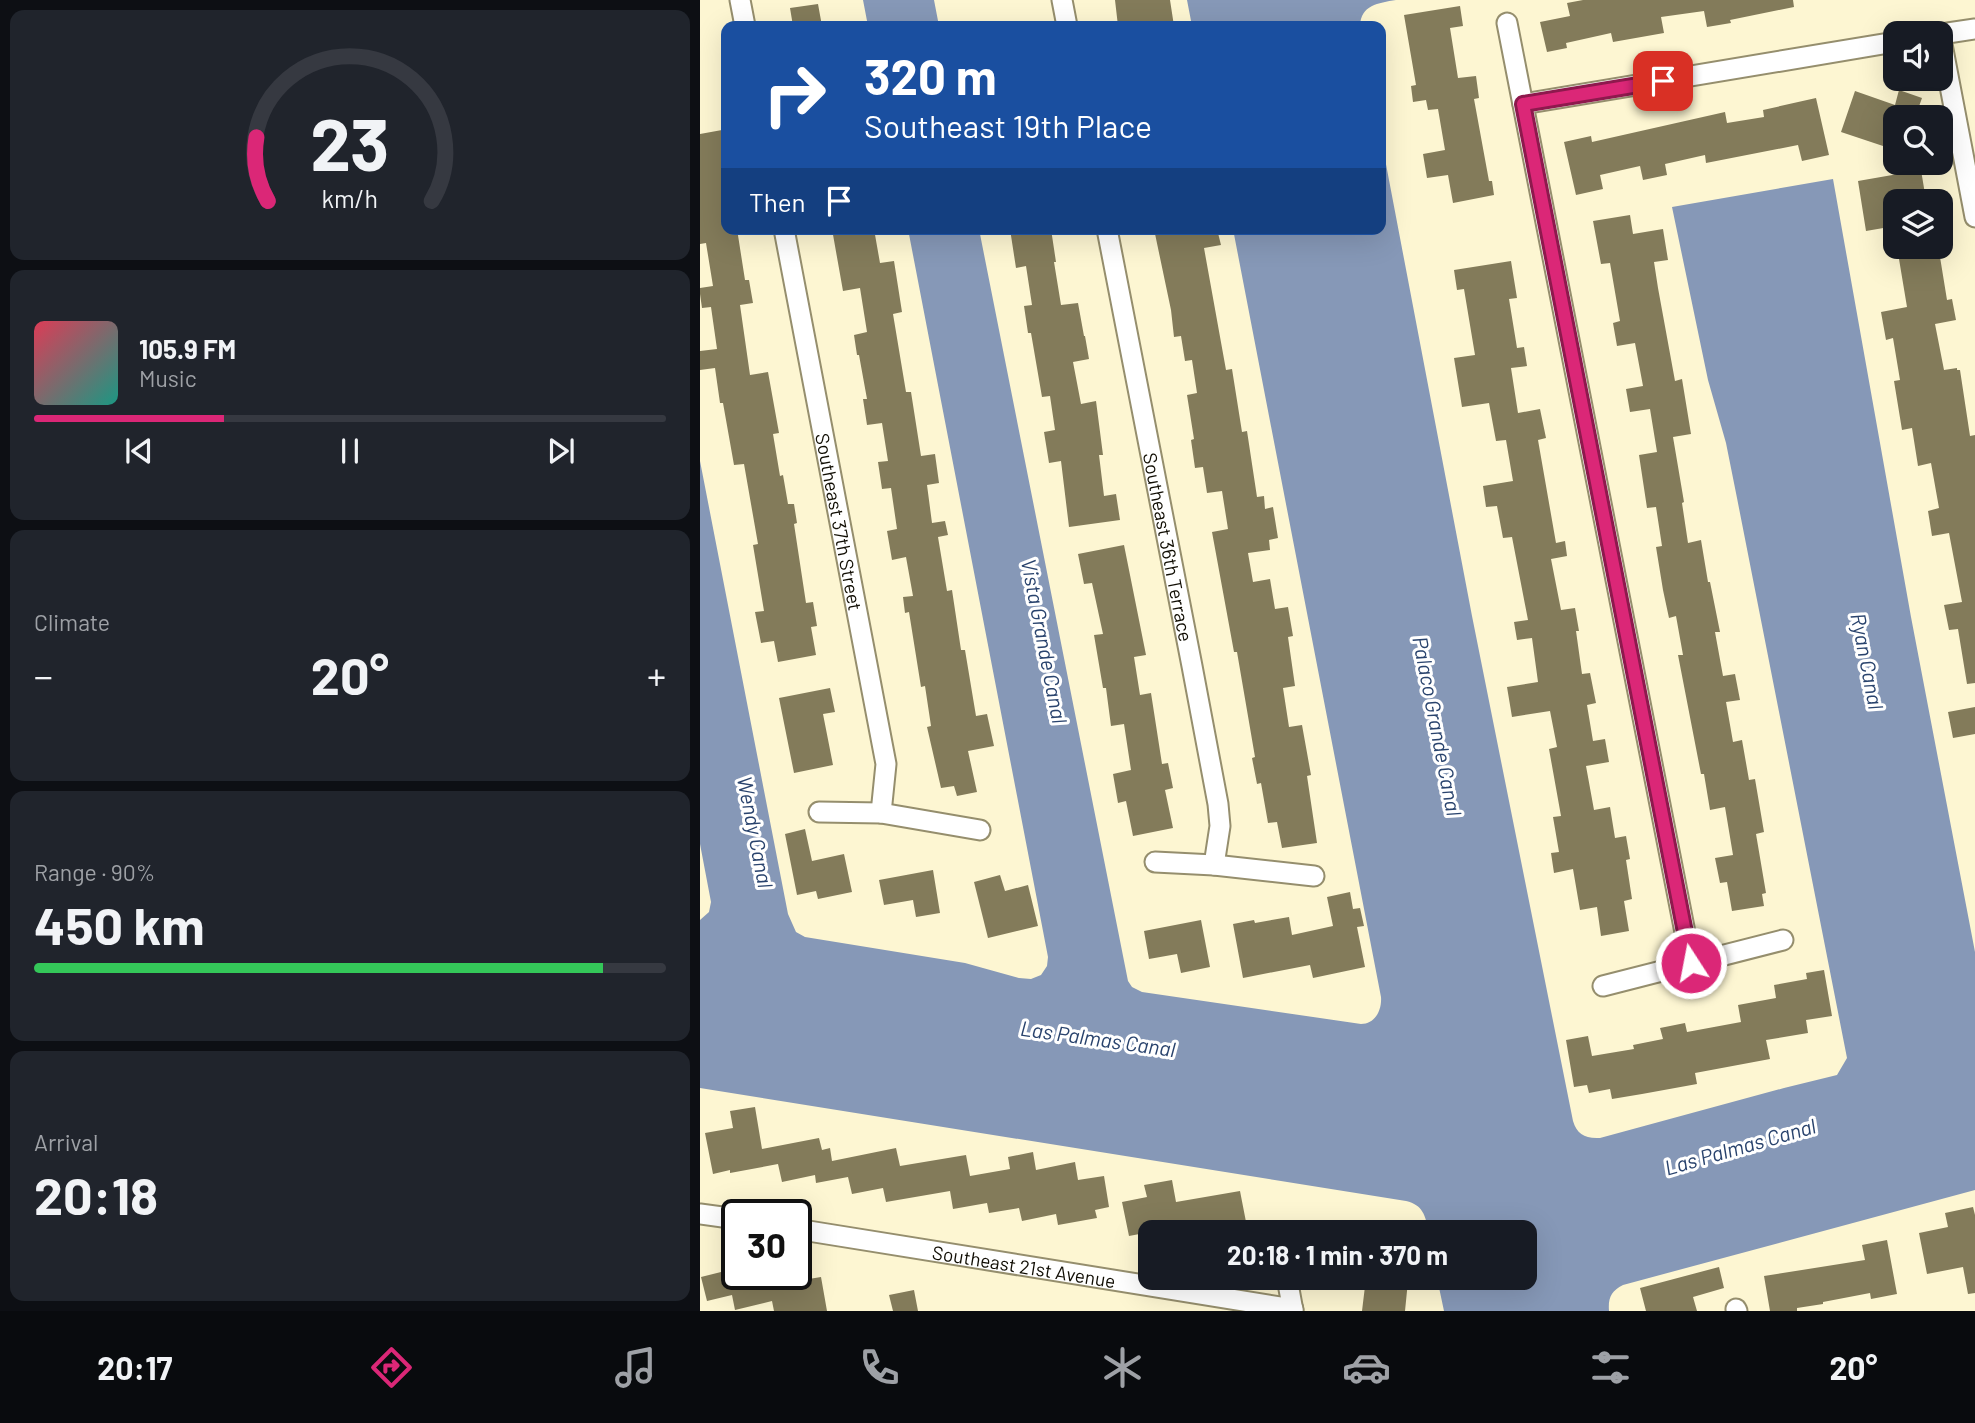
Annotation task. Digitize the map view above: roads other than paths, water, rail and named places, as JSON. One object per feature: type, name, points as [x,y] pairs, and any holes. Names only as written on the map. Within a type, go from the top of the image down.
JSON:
[{"type":"street","points":[[740,0],[744,21]]},
{"type":"street","points":[[1062,0],[1066,21]]},
{"type":"street","points":[[1507,23],[1691,963]]},
{"type":"street","points":[[1953,34],[1975,29]]},
{"type":"street","points":[[1523,104],[1883,44]]},
{"type":"street","points":[[1951,91],[1975,216]]},
{"type":"street","name":"Southeast 37th Street","points":[[785,235],[886,764],[881,813]]},
{"type":"street","name":"Southeast 36th Terrace","points":[[1108,235],[1217,804],[1220,826],[1214,865]]},
{"type":"street","points":[[819,812],[881,813],[980,830]]},
{"type":"street","points":[[1156,862],[1214,865],[1314,876]]},
{"type":"street","points":[[1603,986],[1783,940]]},
{"type":"street","points":[[700,1214],[721,1217]]},
{"type":"street","name":"Southeast 21st Avenue","points":[[812,1232],[1293,1310]]},
{"type":"street","points":[[1289,1290],[1293,1310]]},
{"type":"water","points":[[863,0],[934,0],[938,21],[867,21]]},
{"type":"water","points":[[1187,0],[1396,0],[1372,6],[1367,9],[1361,21],[1191,21]]},
{"type":"water","points":[[1386,164],[1472,616],[1573,1121],[1582,1135],[1600,1138],[1837,1075],[1847,1058],[1726,443],[1708,380],[1672,207],[1833,179],[1911,617],[1975,952],[1975,1190],[1623,1285],[1611,1295],[1609,1311],[1444,1311],[1440,1290],[1537,1290],[1537,1220],[1426,1220],[1416,1205],[1406,1201],[700,1088],[700,920],[709,912],[711,902],[700,844],[700,461],[788,914],[796,932],[805,937],[965,963],[1019,978],[1031,979],[1041,975],[1047,966],[1048,957],[909,235],[980,235],[1128,981],[1132,987],[1142,992],[1361,1024],[1370,1022],[1380,1007],[1381,997],[1234,235],[1386,235]]},
{"type":"water label","name":"Vista Grande Canal","points":[[1045,641]]},
{"type":"water label","name":"Ryan Canal","points":[[1868,661]]},
{"type":"water label","name":"Palaco Grande Canal","points":[[1438,726]]},
{"type":"water label","name":"Wendy Canal","points":[[756,832]]},
{"type":"water label","name":"Las Palmas Canal","points":[[1098,1038]]},
{"type":"water label","name":"Las Palmas Canal","points":[[1740,1146]]}]
